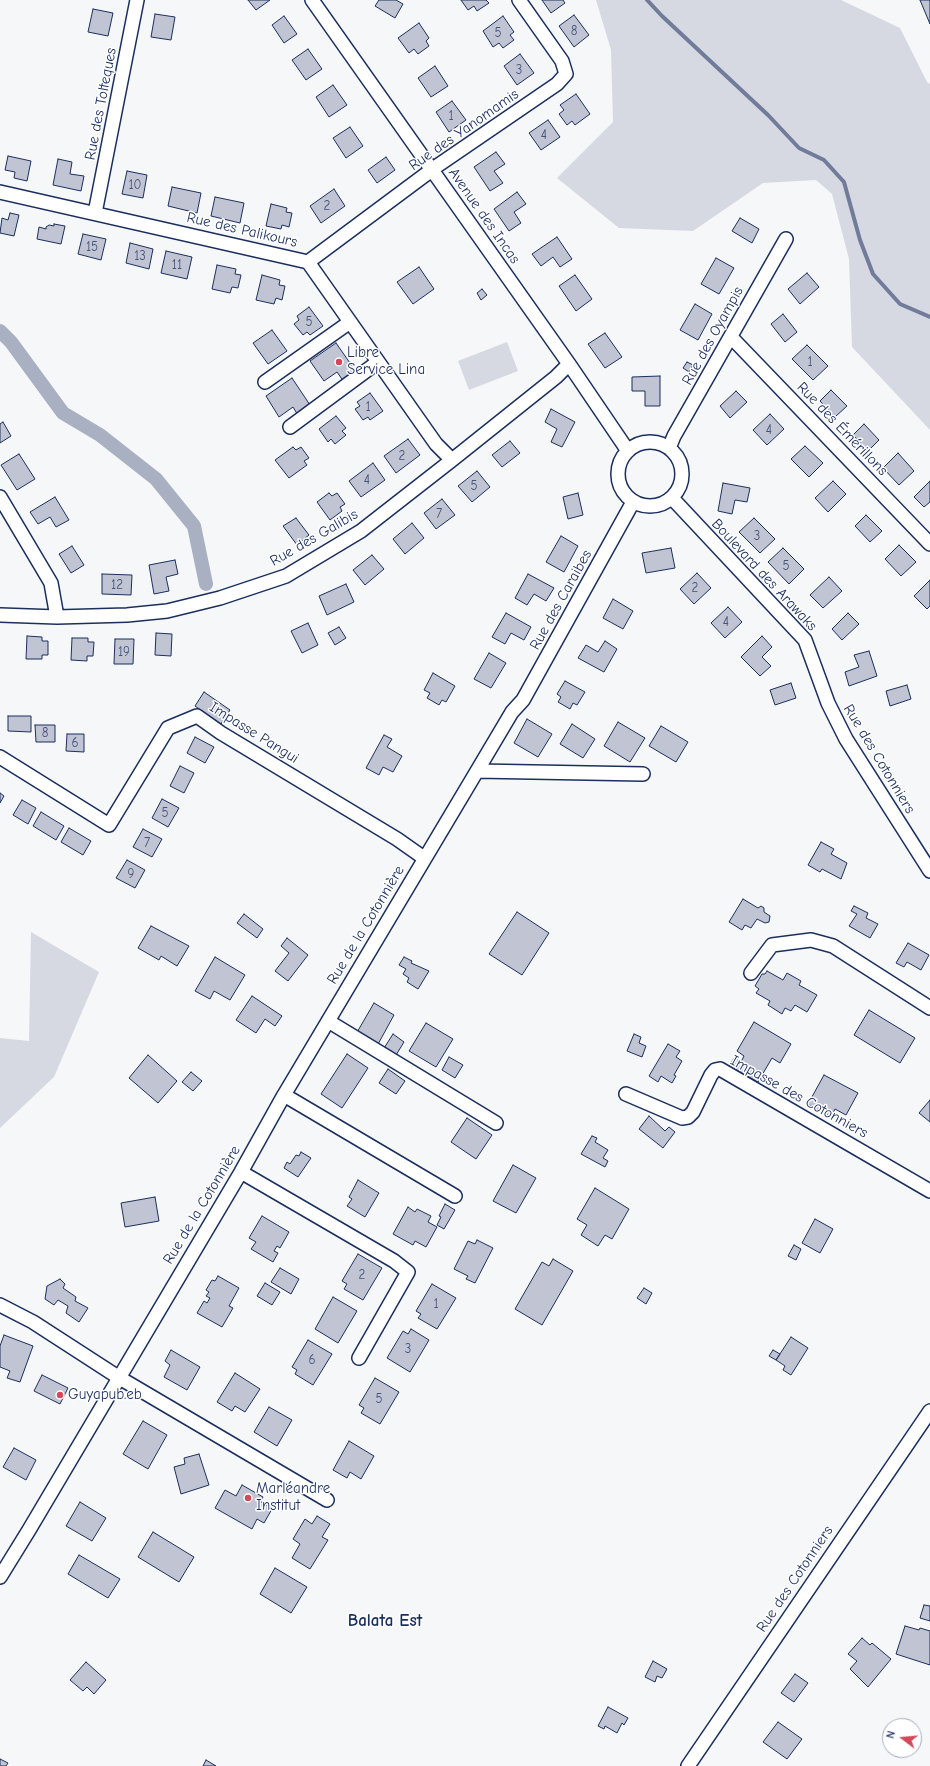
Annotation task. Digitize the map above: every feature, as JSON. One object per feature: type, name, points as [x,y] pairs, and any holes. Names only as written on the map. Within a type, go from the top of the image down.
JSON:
[{"type":"street","name":"Rue des Tolteques","points":[[96,213],[137,0]]},
{"type":"street","name":"Avenue des Incas","points":[[312,0],[628,451]]},
{"type":"street","name":"Rue des Yanomamis","points":[[308,262],[432,171],[557,84],[566,74],[562,61],[519,0]]},
{"type":"street","name":"Rue des Palikours","points":[[0,192],[308,262],[436,444],[452,460]]},
{"type":"street","name":"Rue des Oyampis","points":[[669,448],[674,436],[786,239]]},
{"type":"street","points":[[265,382],[350,322]]},
{"type":"street","name":"Rue des Émérillons","points":[[731,337],[930,544]]},
{"type":"street","points":[[290,427],[378,362]]},
{"type":"street","name":"Rue des Galibis","points":[[0,615],[57,617],[128,616],[167,611],[220,598],[286,576],[361,531],[556,377],[568,364]]},
{"type":"street","points":[[644,443],[661,444],[669,448],[676,456],[681,467],[682,478],[679,488],[672,498],[665,503],[653,506],[641,505],[633,502],[624,494],[619,484],[620,466],[628,451],[644,443]]},
{"type":"street","points":[[0,497],[51,583],[57,617]]},
{"type":"street","name":"Boulevard des Arawaks","points":[[672,498],[805,640],[828,703]]},
{"type":"street","name":"Rue des Caraibes","points":[[477,771],[512,712],[523,700],[633,502]]},
{"type":"street","name":"Rue des Cotonniers","points":[[828,703],[846,739],[930,871]]},
{"type":"street","name":"Impasse Pangui","points":[[0,757],[108,824],[168,728],[197,716],[221,733],[397,839],[427,853]]},
{"type":"street","points":[[477,771],[643,774]]},
{"type":"street","name":"Rue de la Cotonnière","points":[[0,1577],[241,1172],[284,1095],[427,853],[477,771]]},
{"type":"street","points":[[751,973],[772,945],[811,940],[834,946],[930,1008]]},
{"type":"street","points":[[328,1021],[496,1123]]},
{"type":"street","name":"Impasse des Cotonniers","points":[[626,1094],[682,1118],[688,1117],[693,1112],[711,1075],[715,1070],[720,1069],[930,1191]]},
{"type":"street","points":[[284,1095],[455,1196]]},
{"type":"street","points":[[241,1172],[388,1257],[408,1272],[359,1358]]},
{"type":"street","points":[[0,1305],[33,1322],[118,1377],[327,1500]]},
{"type":"street","name":"Rue des Cotonniers","points":[[688,1766],[930,1411]]},
{"type":"shaded area","points":[[596,0],[841,0],[900,28],[927,82],[930,84],[930,430],[852,347],[849,259],[832,194],[816,180],[763,183],[693,231],[619,228],[557,178],[613,122],[611,50]]},
{"type":"shaded area","points":[[507,342],[518,371],[469,390],[458,361]]},
{"type":"shaded area","points":[[31,932],[99,972],[54,1077],[0,1128],[0,1038],[29,1041]]},
{"type":"building","points":[[248,0],[270,0],[256,10]]},
{"type":"building","points":[[379,0],[396,0],[403,4],[395,18],[375,6]]},
{"type":"building","points":[[461,0],[486,0],[489,3],[477,11],[474,6],[468,10]]},
{"type":"building","points":[[542,0],[563,0],[565,3],[551,13]]},
{"type":"building","points":[[920,0],[930,0],[930,24]]},
{"type":"building","points":[[93,9],[113,13],[108,36],[88,32]]},
{"type":"building","points":[[155,14],[175,17],[171,40],[151,37]]},
{"type":"building","points":[[574,15],[589,35],[574,47],[559,26]]},
{"type":"building","points":[[284,16],[297,34],[284,43],[272,25]]},
{"type":"building","points":[[503,16],[514,32],[510,35],[514,40],[503,48],[499,43],[493,47],[483,31]]},
{"type":"building","points":[[419,23],[429,38],[426,41],[429,46],[418,54],[414,49],[409,53],[398,38]]},
{"type":"building","points":[[308,49],[322,69],[306,80],[292,60]]},
{"type":"building","points":[[520,54],[534,73],[517,85],[504,66]]},
{"type":"building","points":[[435,66],[448,86],[431,97],[418,78]]},
{"type":"building","points":[[333,85],[347,105],[329,117],[316,97]]},
{"type":"building","points":[[576,94],[590,114],[575,125],[572,121],[567,125],[559,114],[564,110],[560,105]]},
{"type":"building","points":[[452,101],[466,120],[449,132],[436,112]]},
{"type":"building","points":[[548,120],[560,137],[541,150],[529,133]]},
{"type":"building","points":[[350,127],[363,146],[346,158],[333,138]]},
{"type":"building","points":[[496,152],[505,164],[494,171],[503,183],[490,191],[474,167]]},
{"type":"building","points":[[8,156],[31,161],[27,181],[14,178],[15,172],[5,170]]},
{"type":"building","points":[[386,157],[395,170],[377,183],[368,170]]},
{"type":"building","points":[[58,159],[72,162],[70,174],[84,176],[81,191],[53,185]]},
{"type":"building","points":[[127,171],[147,175],[143,198],[122,194]]},
{"type":"building","points":[[172,187],[201,193],[197,213],[168,206]]},
{"type":"building","points":[[334,189],[345,206],[321,223],[310,206]]},
{"type":"building","points":[[517,192],[526,204],[514,212],[521,223],[509,231],[494,209]]},
{"type":"building","points":[[215,197],[244,203],[240,223],[211,216]]},
{"type":"building","points":[[271,204],[287,208],[286,212],[292,213],[289,227],[282,225],[281,229],[266,226]]},
{"type":"building","points":[[10,213],[19,215],[14,236],[0,233],[2,218],[8,220]]},
{"type":"building","points":[[740,218],[759,229],[752,243],[732,231]]},
{"type":"building","points":[[54,224],[65,226],[61,244],[37,239],[39,227],[46,229],[49,225],[54,226]]},
{"type":"building","points":[[83,234],[106,239],[101,260],[78,254]]},
{"type":"building","points":[[557,237],[572,259],[560,267],[553,257],[541,266],[532,254]]},
{"type":"building","points":[[130,243],[153,249],[149,269],[126,263]]},
{"type":"building","points":[[166,251],[192,257],[187,279],[161,273]]},
{"type":"building","points":[[716,258],[734,268],[719,294],[701,284]]},
{"type":"building","points":[[217,265],[236,269],[235,274],[241,275],[238,288],[232,287],[230,293],[212,289]]},
{"type":"building","points":[[419,267],[434,289],[413,304],[397,282]]},
{"type":"building","points":[[807,273],[819,287],[800,304],[788,289]]},
{"type":"building","points":[[262,275],[280,280],[279,285],[285,286],[282,300],[276,298],[274,304],[256,300]]},
{"type":"building","points":[[575,275],[592,299],[576,311],[559,286]]},
{"type":"building","points":[[482,289],[487,295],[481,300],[477,293]]},
{"type":"building","points":[[695,304],[712,314],[698,340],[680,330]]},
{"type":"building","points":[[309,307],[323,326],[310,335],[307,332],[303,335],[294,324],[299,320],[297,316]]},
{"type":"building","points":[[783,314],[797,332],[785,342],[771,324]]},
{"type":"building","points":[[272,330],[287,351],[268,364],[253,343]]},
{"type":"building","points":[[605,333],[622,357],[605,368],[588,344]]},
{"type":"building","points":[[336,343],[357,373],[344,382],[337,372],[324,381],[310,361]]},
{"type":"building","points":[[807,345],[828,366],[813,380],[792,359]]},
{"type":"building","points":[[687,362],[693,365],[689,372],[683,368]]},
{"type":"building","points":[[660,376],[660,406],[645,406],[645,391],[632,391],[632,377]]},
{"type":"building","points":[[292,378],[312,408],[299,417],[293,407],[279,417],[266,396]]},
{"type":"building","points":[[831,390],[847,406],[835,417],[820,401]]},
{"type":"building","points":[[736,391],[747,402],[730,418],[720,406]]},
{"type":"building","points":[[370,393],[383,411],[370,420],[368,417],[363,420],[355,409],[360,406],[357,402]]},
{"type":"building","points":[[551,409],[575,422],[562,447],[551,442],[557,429],[545,422]]},
{"type":"building","points":[[770,414],[784,429],[767,445],[753,430]]},
{"type":"building","points":[[336,416],[346,428],[342,431],[346,435],[335,444],[331,439],[328,442],[319,429]]},
{"type":"building","points":[[3,422],[11,436],[0,443],[0,424]]},
{"type":"building","points":[[864,424],[879,440],[868,451],[853,435]]},
{"type":"building","points":[[408,439],[420,455],[396,473],[384,456]]},
{"type":"building","points":[[510,441],[520,453],[502,467],[492,455]]},
{"type":"building","points":[[805,446],[823,463],[809,477],[791,459]]},
{"type":"building","points":[[293,447],[296,450],[301,447],[309,458],[304,461],[307,465],[289,478],[275,460]]},
{"type":"building","points":[[898,453],[914,471],[899,485],[883,468]]},
{"type":"building","points":[[19,454],[35,479],[17,490],[1,465]]},
{"type":"building","points":[[373,463],[385,480],[361,497],[349,481]]},
{"type":"building","points":[[477,471],[490,487],[472,502],[458,486]]},
{"type":"building","points":[[833,481],[846,494],[828,512],[815,498]]},
{"type":"building","points":[[930,481],[930,502],[924,507],[914,497]]},
{"type":"building","points":[[723,483],[750,488],[747,502],[735,500],[732,514],[718,511]]},
{"type":"building","points":[[329,493],[332,496],[337,493],[345,504],[340,507],[342,511],[330,520],[317,502]]},
{"type":"building","points":[[578,493],[583,515],[568,519],[563,497]]},
{"type":"building","points":[[55,497],[69,520],[56,527],[50,517],[38,524],[30,512]]},
{"type":"building","points":[[442,499],[455,515],[436,529],[424,513]]},
{"type":"building","points":[[866,515],[882,531],[870,542],[855,526]]},
{"type":"building","points":[[296,518],[309,535],[297,545],[283,526]]},
{"type":"building","points":[[754,518],[775,539],[760,553],[739,532]]},
{"type":"building","points":[[412,523],[424,538],[405,554],[393,539]]},
{"type":"building","points":[[561,536],[578,546],[564,572],[546,562]]},
{"type":"building","points":[[899,545],[916,562],[901,576],[885,559]]},
{"type":"building","points":[[72,546],[84,565],[71,573],[59,554]]},
{"type":"building","points":[[671,548],[675,568],[646,573],[642,553]]},
{"type":"building","points":[[783,548],[804,569],[789,584],[768,562]]},
{"type":"building","points":[[372,555],[384,569],[365,585],[353,570]]},
{"type":"building","points":[[175,560],[178,574],[166,577],[169,591],[154,594],[149,565]]},
{"type":"building","points":[[697,573],[711,588],[694,604],[680,589]]},
{"type":"building","points":[[102,574],[132,575],[131,595],[102,594]]},
{"type":"building","points":[[528,574],[554,588],[546,601],[534,594],[527,605],[515,598]]},
{"type":"building","points":[[829,577],[842,591],[823,608],[810,595]]},
{"type":"building","points":[[930,580],[930,606],[927,609],[914,596]]},
{"type":"building","points":[[346,584],[354,602],[327,615],[319,596]]},
{"type":"building","points":[[613,599],[633,611],[623,629],[603,618]]},
{"type":"building","points":[[728,607],[742,622],[725,638],[711,623]]},
{"type":"building","points":[[506,613],[531,627],[524,640],[511,633],[505,644],[492,637]]},
{"type":"building","points":[[848,613],[859,624],[842,640],[832,629]]},
{"type":"building","points":[[308,623],[318,645],[302,653],[291,631]]},
{"type":"building","points":[[339,627],[346,638],[335,645],[328,633]]},
{"type":"building","points":[[156,633],[172,634],[171,656],[155,655]]},
{"type":"building","points":[[27,636],[42,637],[42,641],[48,641],[48,655],[42,655],[42,659],[26,659]]},
{"type":"building","points":[[762,636],[772,647],[762,657],[771,666],[760,676],[741,657]]},
{"type":"building","points":[[72,638],[88,638],[88,642],[94,642],[93,656],[87,656],[87,661],[71,660]]},
{"type":"building","points":[[115,639],[134,639],[133,664],[114,664]]},
{"type":"building","points":[[605,641],[617,649],[604,672],[578,658],[586,645],[598,652]]},
{"type":"building","points":[[869,651],[877,676],[849,686],[845,672],[859,667],[854,655]]},
{"type":"building","points":[[489,653],[506,663],[491,688],[474,679]]},
{"type":"building","points":[[433,673],[455,686],[446,702],[442,700],[439,705],[427,698],[430,693],[424,690]]},
{"type":"building","points":[[565,681],[585,692],[577,705],[573,703],[570,709],[558,702],[561,697],[557,694]]},
{"type":"building","points":[[791,683],[796,698],[775,705],[770,690]]},
{"type":"building","points":[[907,685],[911,699],[890,706],[886,691]]},
{"type":"building","points":[[204,692],[230,710],[221,724],[195,706]]},
{"type":"building","points":[[8,716],[31,716],[31,732],[8,731]]},
{"type":"building","points":[[527,719],[552,734],[538,757],[514,743]]},
{"type":"building","points":[[618,722],[645,738],[630,762],[604,746]]},
{"type":"building","points":[[572,724],[595,739],[583,758],[560,744]]},
{"type":"building","points":[[35,725],[55,725],[55,742],[36,742]]},
{"type":"building","points":[[661,726],[688,742],[676,762],[649,746]]},
{"type":"building","points":[[67,734],[84,734],[84,752],[66,751]]},
{"type":"building","points":[[384,735],[392,739],[387,747],[402,756],[393,772],[383,767],[379,775],[366,768]]},
{"type":"building","points":[[195,737],[214,747],[205,763],[187,753]]},
{"type":"building","points":[[180,766],[194,773],[184,793],[170,786]]},
{"type":"building","points":[[0,793],[4,796],[0,803]]},
{"type":"building","points":[[162,799],[179,808],[168,827],[152,818]]},
{"type":"building","points":[[22,800],[36,808],[28,824],[13,815]]},
{"type":"building","points":[[41,812],[64,826],[56,840],[33,826]]},
{"type":"building","points":[[69,828],[91,841],[83,855],[61,842]]},
{"type":"building","points":[[143,829],[162,839],[152,857],[133,847]]},
{"type":"building","points":[[821,842],[834,849],[831,854],[847,863],[841,879],[822,869],[820,872],[808,865]]},
{"type":"building","points":[[127,860],[145,870],[135,888],[116,878]]},
{"type":"building","points":[[743,899],[758,908],[761,906],[764,908],[764,912],[770,916],[769,922],[765,923],[757,919],[751,928],[745,925],[742,930],[729,922]]},
{"type":"building","points":[[854,906],[868,913],[866,918],[878,924],[870,938],[849,926],[857,914],[851,911]]},
{"type":"building","points":[[517,912],[549,933],[522,975],[489,954]]},
{"type":"building","points":[[244,914],[263,929],[257,938],[237,923]]},
{"type":"building","points":[[151,926],[189,946],[177,966],[161,956],[159,960],[138,948]]},
{"type":"building","points":[[287,938],[308,955],[288,981],[275,971],[289,953],[281,946]]},
{"type":"building","points":[[908,943],[929,955],[921,970],[907,962],[904,967],[896,963]]},
{"type":"building","points":[[215,957],[245,975],[230,1000],[214,991],[210,999],[195,991]]},
{"type":"building","points":[[404,957],[412,961],[411,963],[429,971],[418,989],[407,982],[409,978],[403,974],[406,969],[399,965]]},
{"type":"building","points":[[767,971],[783,980],[787,973],[801,981],[799,985],[817,995],[807,1012],[795,1005],[791,1011],[785,1008],[782,1014],[768,1005],[770,1001],[756,993],[759,989],[755,986],[762,974],[765,974]]},
{"type":"building","points":[[252,996],[282,1016],[275,1026],[265,1019],[256,1033],[236,1020]]},
{"type":"building","points":[[374,1003],[394,1015],[377,1046],[356,1034]]},
{"type":"building","points":[[869,1010],[915,1038],[900,1063],[854,1035]]},
{"type":"building","points":[[754,1022],[791,1044],[780,1063],[772,1058],[758,1082],[729,1066],[734,1058],[741,1062],[744,1056],[737,1051]]},
{"type":"building","points":[[426,1023],[453,1039],[436,1067],[409,1051]]},
{"type":"building","points":[[393,1034],[404,1042],[393,1060],[381,1053]]},
{"type":"building","points":[[634,1034],[641,1037],[639,1043],[646,1046],[642,1057],[627,1051]]},
{"type":"building","points":[[668,1044],[680,1051],[676,1057],[682,1061],[674,1075],[676,1076],[672,1083],[661,1076],[658,1082],[649,1076]]},
{"type":"building","points":[[347,1054],[368,1068],[342,1108],[321,1094]]},
{"type":"building","points":[[148,1055],[177,1081],[158,1103],[129,1078]]},
{"type":"building","points":[[449,1057],[463,1065],[455,1078],[442,1070]]},
{"type":"building","points":[[388,1069],[405,1081],[396,1094],[379,1083]]},
{"type":"building","points":[[191,1072],[202,1081],[193,1091],[182,1082]]},
{"type":"building","points":[[824,1075],[858,1093],[846,1115],[835,1109],[831,1117],[808,1104]]},
{"type":"building","points":[[930,1100],[930,1122],[919,1113]]},
{"type":"building","points":[[649,1116],[665,1131],[669,1127],[675,1132],[663,1148],[639,1129]]},
{"type":"building","points":[[467,1118],[492,1135],[476,1159],[451,1142]]},
{"type":"building","points":[[592,1136],[597,1138],[595,1142],[608,1150],[603,1158],[608,1161],[605,1167],[581,1154]]},
{"type":"building","points":[[301,1152],[311,1158],[298,1177],[284,1168],[287,1162],[290,1164],[296,1155],[299,1156]]},
{"type":"building","points":[[513,1165],[536,1178],[516,1213],[493,1201]]},
{"type":"building","points":[[358,1180],[379,1193],[365,1217],[347,1206],[352,1199],[349,1197]]},
{"type":"building","points":[[595,1188],[629,1209],[612,1239],[605,1235],[598,1246],[581,1235],[587,1225],[577,1219]]},
{"type":"building","points":[[155,1197],[159,1221],[125,1227],[121,1203]]},
{"type":"building","points":[[445,1204],[455,1210],[444,1229],[437,1225],[441,1217],[439,1216]]},
{"type":"building","points":[[408,1207],[415,1212],[417,1209],[431,1216],[428,1222],[437,1227],[426,1247],[415,1241],[413,1245],[393,1234]]},
{"type":"building","points":[[262,1216],[289,1232],[280,1248],[277,1246],[274,1251],[278,1253],[273,1262],[251,1249],[256,1242],[249,1238]]},
{"type":"building","points":[[815,1219],[833,1229],[820,1253],[802,1243]]},
{"type":"building","points":[[477,1240],[493,1248],[475,1283],[466,1279],[468,1276],[454,1269],[468,1241],[475,1244]]},
{"type":"building","points":[[794,1245],[801,1249],[796,1260],[788,1256]]},
{"type":"building","points":[[358,1254],[382,1268],[363,1300],[344,1289],[347,1284],[342,1281]]},
{"type":"building","points":[[553,1259],[573,1271],[542,1325],[515,1309],[542,1262],[549,1266]]},
{"type":"building","points":[[280,1268],[299,1279],[291,1294],[271,1282]]},
{"type":"building","points":[[218,1276],[239,1288],[229,1306],[233,1308],[222,1327],[197,1313],[204,1301],[207,1303],[210,1298],[206,1296],[209,1292],[206,1290],[212,1280],[215,1281]]},
{"type":"building","points":[[60,1279],[65,1284],[63,1288],[76,1297],[75,1301],[88,1308],[79,1322],[66,1313],[68,1306],[58,1300],[54,1305],[45,1299],[47,1286]]},
{"type":"building","points":[[265,1283],[280,1292],[272,1305],[257,1296]]},
{"type":"building","points":[[432,1284],[456,1298],[437,1329],[418,1318],[421,1314],[416,1311]]},
{"type":"building","points":[[644,1288],[652,1293],[646,1304],[637,1298]]},
{"type":"building","points":[[333,1297],[357,1311],[338,1343],[315,1329]]},
{"type":"building","points":[[411,1329],[429,1340],[410,1372],[387,1358],[403,1331],[408,1334]]},
{"type":"building","points":[[4,1335],[33,1346],[20,1382],[7,1378],[10,1371],[0,1367],[0,1346]]},
{"type":"building","points":[[791,1337],[808,1348],[791,1375],[783,1370],[785,1366],[776,1360]]},
{"type":"building","points":[[308,1340],[332,1354],[313,1385],[295,1374],[297,1370],[292,1367]]},
{"type":"building","points":[[171,1350],[200,1367],[187,1390],[164,1377],[170,1365],[165,1361]]},
{"type":"building","points":[[773,1350],[780,1354],[776,1360],[769,1356]]},
{"type":"building","points":[[235,1373],[260,1389],[245,1412],[235,1406],[232,1411],[217,1402]]},
{"type":"building","points":[[42,1375],[68,1388],[60,1404],[34,1391]]},
{"type":"building","points":[[375,1378],[399,1392],[380,1424],[361,1413],[364,1408],[359,1405]]},
{"type":"building","points":[[269,1407],[292,1420],[277,1446],[254,1432]]},
{"type":"building","points":[[143,1421],[167,1435],[148,1469],[123,1454]]},
{"type":"building","points":[[349,1441],[374,1456],[361,1479],[350,1472],[347,1478],[333,1470]]},
{"type":"building","points":[[14,1448],[36,1460],[26,1480],[3,1467]]},
{"type":"building","points":[[199,1454],[209,1485],[181,1494],[174,1467],[185,1464],[184,1458]]},
{"type":"building","points":[[242,1485],[263,1497],[261,1502],[272,1509],[264,1523],[257,1519],[252,1529],[215,1508],[225,1490],[236,1496]]},
{"type":"building","points":[[80,1502],[106,1518],[92,1541],[66,1526]]},
{"type":"building","points":[[317,1516],[330,1524],[322,1537],[328,1540],[310,1569],[292,1558],[300,1544],[293,1539],[305,1519],[312,1524]]},
{"type":"building","points":[[153,1532],[194,1557],[179,1582],[138,1557]]},
{"type":"building","points":[[79,1555],[120,1579],[108,1598],[68,1574]]},
{"type":"building","points":[[275,1568],[307,1587],[291,1613],[260,1594]]},
{"type":"building","points":[[924,1605],[930,1606],[930,1621],[920,1618]]},
{"type":"building","points":[[905,1626],[930,1631],[930,1665],[896,1654]]},
{"type":"building","points":[[862,1638],[870,1645],[872,1643],[891,1659],[868,1687],[850,1669],[857,1661],[848,1654]]},
{"type":"building","points":[[653,1661],[667,1669],[662,1678],[657,1676],[655,1682],[645,1677]]},
{"type":"building","points":[[86,1662],[106,1680],[94,1694],[87,1687],[83,1691],[70,1680]]},
{"type":"building","points":[[795,1674],[808,1683],[794,1702],[781,1693]]},
{"type":"building","points":[[608,1707],[628,1718],[624,1725],[622,1723],[617,1733],[605,1726],[604,1729],[598,1726]]},
{"type":"building","points":[[778,1722],[802,1739],[787,1759],[763,1742]]},
{"type":"building","points":[[0,1759],[8,1763],[6,1766],[0,1766]]},
{"type":"building","points":[[206,1760],[216,1766],[203,1766]]},
{"type":"waterway","points":[[647,0],[662,16],[768,115],[799,148],[824,160],[844,182],[860,240],[873,274],[900,304],[930,317]]},
{"type":"waterway","points":[[0,331],[11,342],[63,413],[100,435],[156,479],[194,526],[206,584]]},
{"type":"place","name":"Libre Service Lina","points":[[339,362]]},
{"type":"place","name":"Guyapub.eb","points":[[60,1395]]},
{"type":"place","name":"Marléandre Institut","points":[[248,1498]]},
{"type":"district","name":"Balata Est","points":[[385,1621]]}]
